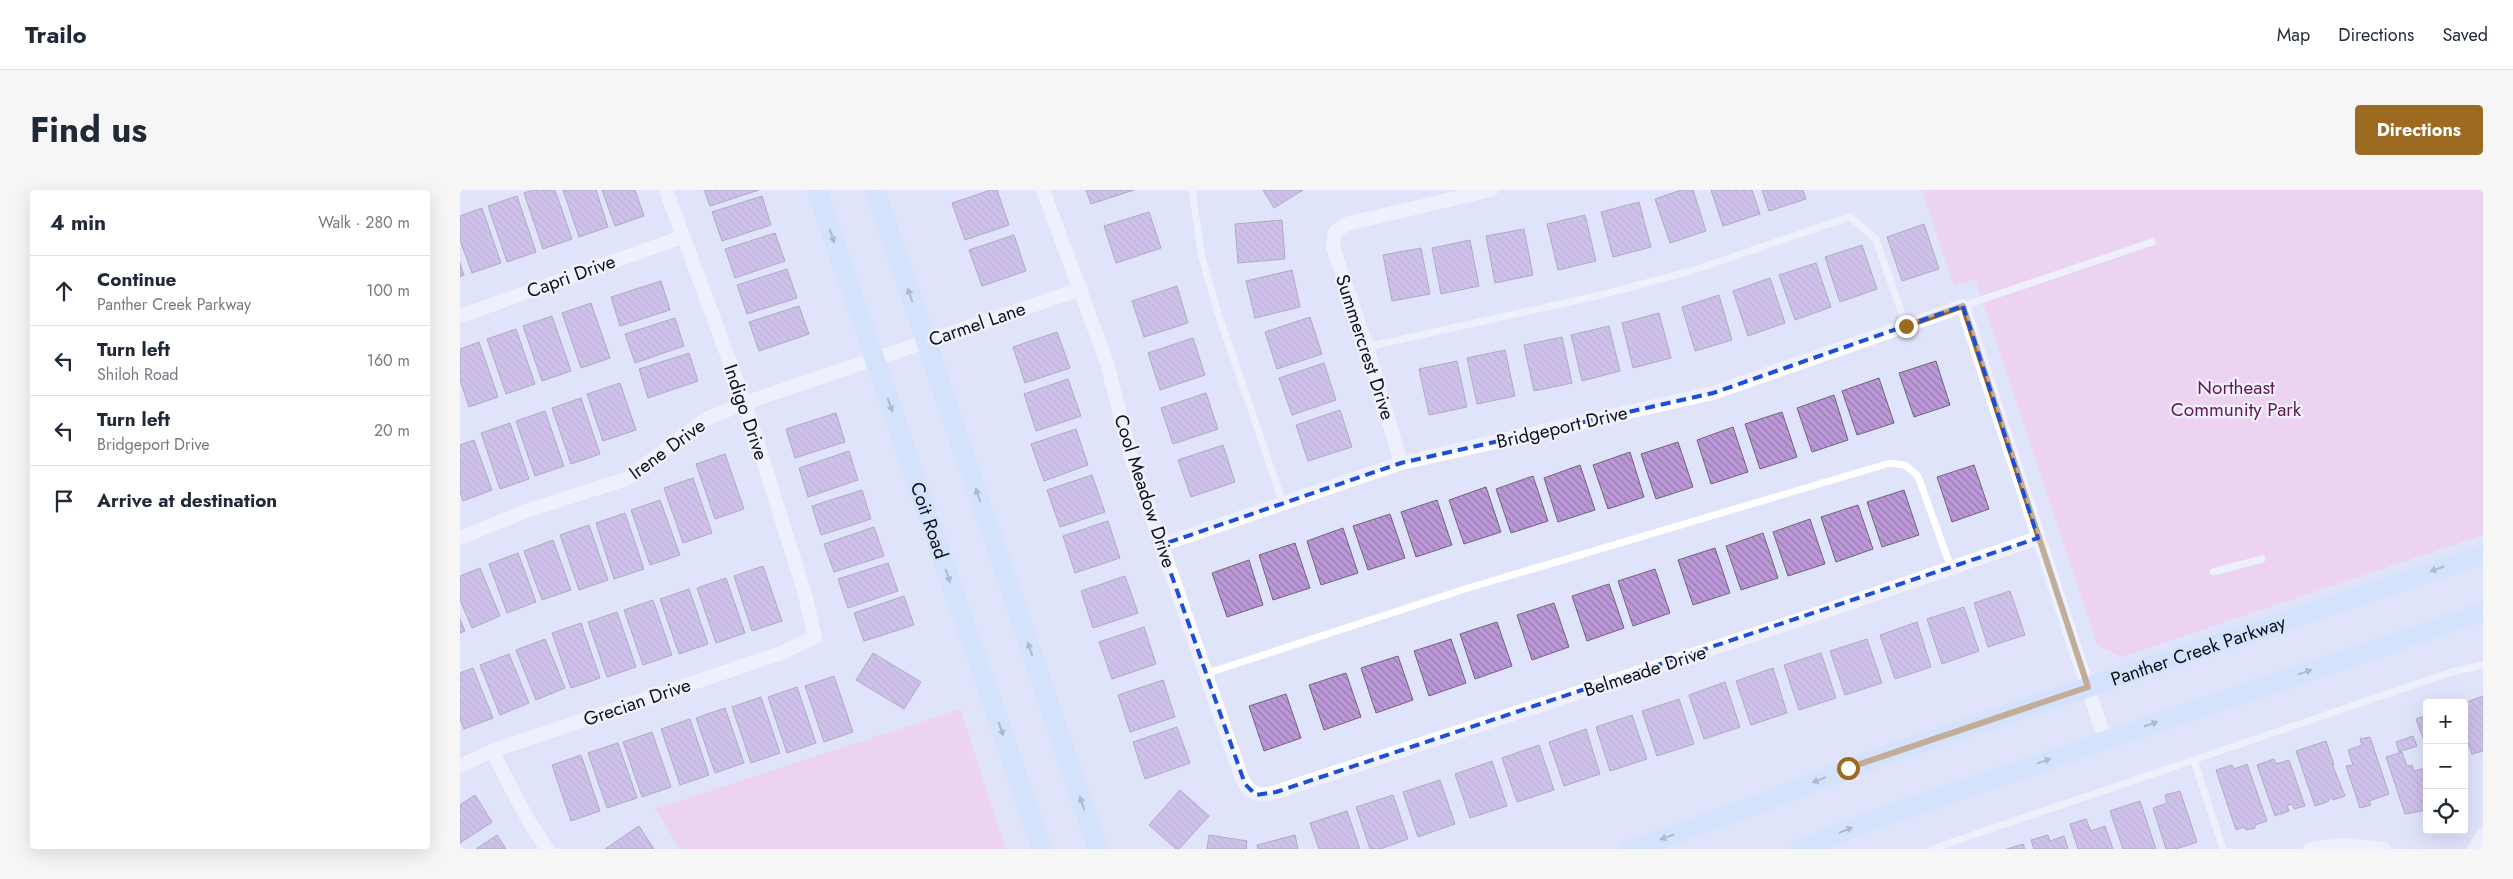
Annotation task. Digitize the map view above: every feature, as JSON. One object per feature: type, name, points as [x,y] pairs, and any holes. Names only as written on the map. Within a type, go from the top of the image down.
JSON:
[{"type":"main road","name":"Coit Road","points":[[817,190],[1042,849]]},
{"type":"main road","points":[[874,190],[1098,849]]},
{"type":"main road","name":"Panther Creek Parkway","points":[[1635,848],[1735,813],[1870,761],[2483,554]]},
{"type":"main road","points":[[1801,849],[1852,828],[2105,740],[2483,612]]},
{"type":"street","name":"Indigo Drive","points":[[666,190],[745,404],[804,591],[815,637]]},
{"type":"street","name":"Cool Meadow Drive","points":[[1043,190],[1107,362],[1130,454],[1205,674],[1242,776],[1251,791]]},
{"type":"street","name":"Summercrest Drive","points":[[1401,463],[1367,347],[1332,247],[1335,232],[1346,224],[1364,218],[1491,190]]},
{"type":"street","name":"Capri Drive","points":[[460,316],[682,237]]},
{"type":"street","name":"Carmel Lane","points":[[874,359],[1081,289]]},
{"type":"street","name":"Bridgeport Drive","points":[[1161,545],[1401,463],[1713,393],[1963,306]]},
{"type":"street","points":[[1963,306],[2105,740]]},
{"type":"street","name":"Irene Drive","points":[[460,538],[526,511],[626,479],[706,419],[874,359]]},
{"type":"street","name":"Belmeade Drive","points":[[1251,791],[1262,796],[1276,792],[2038,538]]},
{"type":"street","name":"Grecian Drive","points":[[460,766],[492,751],[781,653],[815,637]]},
{"type":"street","points":[[492,751],[527,818],[547,849]]},
{"type":"street","points":[[2474,849],[2483,835]]},
{"type":"street","points":[[2310,849],[2341,845],[2384,849]]},
{"type":"lane","points":[[1192,190],[1202,258],[1219,316],[1283,503]]},
{"type":"lane","points":[[1367,347],[1637,286],[1691,271],[1850,217],[1876,240],[1906,326]]},
{"type":"lane","points":[[1963,306],[2152,242]]},
{"type":"lane","points":[[1205,674],[1465,589],[1890,463],[1904,465],[1913,470],[1918,476],[1951,568]]},
{"type":"lane","points":[[2213,572],[2262,559]]},
{"type":"lane","points":[[1932,849],[2452,672],[2483,665]]},
{"type":"lane","points":[[2194,760],[2223,849]]},
{"type":"highlighted area","points":[[1963,306],[2038,538],[1276,792],[1256,795],[1245,784],[1161,545],[1401,463],[1713,393]]},
{"type":"green space","name":"Northeast Community Park","points":[[1922,190],[2483,190],[2483,535],[2121,657],[2097,645],[1975,279],[1954,286]]},
{"type":"green space","points":[[960,709],[1006,849],[680,849],[655,809]]},
{"type":"building","points":[[533,190],[555,190],[572,239],[543,249],[524,193]]},
{"type":"building","points":[[563,190],[596,190],[608,227],[579,237]]},
{"type":"building","points":[[602,190],[635,190],[644,216],[615,226]]},
{"type":"building","points":[[704,190],[759,190],[710,206]]},
{"type":"building","points":[[991,190],[997,190],[1009,225],[965,240],[952,203]]},
{"type":"building","points":[[1086,190],[1134,190],[1091,204]]},
{"type":"building","points":[[1263,190],[1303,190],[1274,208]]},
{"type":"building","points":[[1681,190],[1693,190],[1706,231],[1670,243],[1655,199]]},
{"type":"building","points":[[1711,190],[1752,190],[1760,214],[1723,226]]},
{"type":"building","points":[[1762,190],[1803,190],[1806,199],[1769,211]]},
{"type":"building","points":[[517,196],[536,252],[507,262],[488,206]]},
{"type":"building","points":[[762,196],[771,225],[722,241],[712,212]]},
{"type":"building","points":[[1639,202],[1651,247],[1613,257],[1601,212]]},
{"type":"building","points":[[482,208],[501,263],[472,273],[460,240],[460,216]]},
{"type":"building","points":[[1149,212],[1161,248],[1116,263],[1104,226]]},
{"type":"building","points":[[1585,215],[1596,261],[1558,270],[1547,224]]},
{"type":"building","points":[[1282,220],[1285,259],[1238,263],[1235,224]]},
{"type":"building","points":[[1924,224],[1939,269],[1902,281],[1887,237]]},
{"type":"building","points":[[1524,229],[1533,275],[1495,283],[1486,236]]},
{"type":"building","points":[[775,233],[785,261],[735,278],[725,249]]},
{"type":"building","points":[[1014,235],[1026,271],[982,286],[969,250]]},
{"type":"building","points":[[1470,240],[1479,286],[1441,294],[1432,248]]},
{"type":"building","points":[[1862,245],[1877,289],[1840,302],[1825,257]]},
{"type":"building","points":[[1421,248],[1430,294],[1392,301],[1383,255]]},
{"type":"building","points":[[460,263],[464,275],[460,277]]},
{"type":"building","points":[[1816,263],[1831,307],[1795,320],[1779,275]]},
{"type":"building","points":[[787,269],[797,298],[747,314],[737,285]]},
{"type":"building","points":[[1292,270],[1300,307],[1255,318],[1246,281]]},
{"type":"building","points":[[1770,278],[1785,323],[1748,336],[1733,291]]},
{"type":"building","points":[[661,281],[670,310],[620,326],[611,297]]},
{"type":"building","points":[[1177,286],[1188,323],[1144,337],[1132,301]]},
{"type":"building","points":[[1719,295],[1732,340],[1695,351],[1682,307]]},
{"type":"building","points":[[591,303],[610,358],[581,368],[562,313]]},
{"type":"building","points":[[799,306],[809,334],[759,351],[749,322]]},
{"type":"building","points":[[1659,313],[1671,358],[1633,368],[1622,323]]},
{"type":"building","points":[[552,316],[571,371],[542,381],[523,326]]},
{"type":"building","points":[[1310,317],[1322,354],[1277,369],[1265,332]]},
{"type":"building","points":[[675,318],[684,346],[635,363],[625,334]]},
{"type":"building","points":[[1609,326],[1620,371],[1582,381],[1571,335]]},
{"type":"building","points":[[516,329],[535,384],[506,394],[487,339]]},
{"type":"building","points":[[1057,332],[1070,368],[1025,383],[1013,347]]},
{"type":"building","points":[[1562,337],[1572,383],[1534,391],[1524,345]]},
{"type":"building","points":[[1193,338],[1205,375],[1160,390],[1148,353]]},
{"type":"building","points":[[479,342],[498,397],[469,407],[460,380],[460,349]]},
{"type":"building","points":[[1505,350],[1515,396],[1477,404],[1467,358]]},
{"type":"building","points":[[689,353],[698,381],[648,398],[639,369]]},
{"type":"building","points":[[1457,361],[1467,407],[1429,415],[1419,369]]},
{"type":"building","points":[[1936,361],[1950,405],[1914,417],[1899,373]]},
{"type":"building","points":[[1324,363],[1336,400],[1292,415],[1279,378]]},
{"type":"building","points":[[1879,378],[1894,423],[1857,435],[1842,391]]},
{"type":"building","points":[[1068,379],[1081,416],[1036,431],[1024,394]]},
{"type":"building","points":[[620,383],[636,430],[603,441],[587,394]]},
{"type":"building","points":[[1206,393],[1218,429],[1173,444],[1161,408]]},
{"type":"building","points":[[1834,395],[1848,440],[1812,452],[1797,408]]},
{"type":"building","points":[[581,398],[600,454],[571,464],[552,408]]},
{"type":"building","points":[[1340,410],[1352,447],[1308,461],[1296,425]]},
{"type":"building","points":[[545,411],[564,466],[535,476],[516,421]]},
{"type":"building","points":[[1782,412],[1797,457],[1760,469],[1745,424]]},
{"type":"building","points":[[836,413],[845,442],[795,458],[786,429]]},
{"type":"building","points":[[510,423],[529,479],[500,489],[481,433]]},
{"type":"building","points":[[1733,427],[1748,472],[1711,484],[1697,440]]},
{"type":"building","points":[[1076,429],[1088,465],[1044,481],[1031,444]]},
{"type":"building","points":[[474,440],[492,490],[463,501],[460,492],[460,445]]},
{"type":"building","points":[[1678,442],[1693,487],[1656,499],[1641,454]]},
{"type":"building","points":[[1223,445],[1235,482],[1191,497],[1178,460]]},
{"type":"building","points":[[849,451],[858,480],[808,497],[799,468]]},
{"type":"building","points":[[1630,452],[1644,497],[1608,509],[1593,465]]},
{"type":"building","points":[[725,454],[744,509],[715,519],[696,464]]},
{"type":"building","points":[[1580,465],[1595,510],[1558,522],[1544,478]]},
{"type":"building","points":[[1974,465],[1989,509],[1952,522],[1937,477]]},
{"type":"building","points":[[1092,475],[1105,512],[1060,527],[1047,490]]},
{"type":"building","points":[[1533,476],[1548,521],[1511,533],[1496,489]]},
{"type":"building","points":[[693,478],[712,533],[683,543],[664,488]]},
{"type":"building","points":[[1486,487],[1501,532],[1464,544],[1449,500]]},
{"type":"building","points":[[862,490],[871,519],[821,535],[812,506]]},
{"type":"building","points":[[1904,490],[1919,535],[1882,547],[1867,502]]},
{"type":"building","points":[[660,500],[680,555],[650,565],[631,510]]},
{"type":"building","points":[[1437,500],[1452,545],[1416,557],[1401,512]]},
{"type":"building","points":[[1858,505],[1873,549],[1836,562],[1821,517]]},
{"type":"building","points":[[625,513],[644,569],[614,579],[596,523]]},
{"type":"building","points":[[1390,514],[1405,558],[1368,570],[1353,526]]},
{"type":"building","points":[[1810,519],[1825,564],[1788,576],[1773,532]]},
{"type":"building","points":[[1108,521],[1120,558],[1075,573],[1063,536]]},
{"type":"building","points":[[589,525],[608,580],[579,590],[560,535]]},
{"type":"building","points":[[874,527],[884,556],[834,572],[824,544]]},
{"type":"building","points":[[1343,528],[1358,573],[1321,585],[1307,541]]},
{"type":"building","points":[[1763,533],[1778,578],[1741,590],[1726,546]]},
{"type":"building","points":[[553,540],[571,590],[542,600],[524,551]]},
{"type":"building","points":[[1295,543],[1310,588],[1273,600],[1259,555]]},
{"type":"building","points":[[1715,548],[1730,593],[1693,605],[1678,560]]},
{"type":"building","points":[[518,553],[536,602],[507,613],[489,564]]},
{"type":"building","points":[[1249,560],[1263,605],[1227,617],[1212,573]]},
{"type":"building","points":[[888,563],[898,591],[848,608],[838,579]]},
{"type":"building","points":[[763,566],[782,621],[752,631],[734,576]]},
{"type":"building","points":[[480,568],[500,616],[472,628],[460,600],[460,576]]},
{"type":"building","points":[[1655,569],[1670,613],[1633,626],[1618,581]]},
{"type":"building","points":[[1125,576],[1138,613],[1093,628],[1081,591]]},
{"type":"building","points":[[726,578],[745,633],[716,643],[697,588]]},
{"type":"building","points":[[1609,584],[1624,628],[1587,641],[1572,596]]},
{"type":"building","points":[[689,589],[708,644],[679,654],[660,599]]},
{"type":"building","points":[[2010,591],[2025,635],[1988,647],[1974,603]]},
{"type":"building","points":[[904,596],[914,625],[864,641],[854,613]]},
{"type":"building","points":[[653,600],[672,655],[643,665],[624,610]]},
{"type":"building","points":[[1554,603],[1569,647],[1532,660],[1517,615]]},
{"type":"building","points":[[1964,607],[1979,651],[1942,664],[1927,619]]},
{"type":"building","points":[[617,612],[636,667],[607,677],[588,622]]},
{"type":"building","points":[[460,619],[465,631],[460,633]]},
{"type":"building","points":[[1497,622],[1512,666],[1475,679],[1460,634]]},
{"type":"building","points":[[1917,622],[1931,667],[1895,679],[1880,635]]},
{"type":"building","points":[[581,623],[600,678],[571,688],[552,633]]},
{"type":"building","points":[[1144,627],[1156,664],[1112,679],[1099,642]]},
{"type":"building","points":[[545,639],[565,688],[536,700],[516,650]]},
{"type":"building","points":[[1451,639],[1466,683],[1429,696],[1414,651]]},
{"type":"building","points":[[1867,639],[1882,683],[1845,695],[1830,651]]},
{"type":"building","points":[[873,653],[921,682],[904,709],[856,680]]},
{"type":"building","points":[[1821,653],[1836,698],[1799,710],[1784,665]]},
{"type":"building","points":[[509,654],[529,703],[500,715],[480,665]]},
{"type":"building","points":[[1398,656],[1413,700],[1376,713],[1361,668]]},
{"type":"building","points":[[473,668],[493,718],[464,729],[460,719],[460,673]]},
{"type":"building","points":[[1773,668],[1787,713],[1751,725],[1736,681]]},
{"type":"building","points":[[1346,673],[1361,717],[1324,730],[1309,685]]},
{"type":"building","points":[[834,676],[853,732],[824,742],[805,686]]},
{"type":"building","points":[[1163,680],[1175,717],[1130,732],[1118,695]]},
{"type":"building","points":[[1725,682],[1740,727],[1704,739],[1689,695]]},
{"type":"building","points":[[797,687],[816,743],[787,753],[768,697]]},
{"type":"building","points":[[1286,694],[1301,738],[1264,751],[1249,706]]},
{"type":"building","points":[[2483,696],[2483,751],[2472,754],[2468,743],[2468,702]]},
{"type":"building","points":[[761,697],[780,753],[751,763],[732,707]]},
{"type":"building","points":[[1679,699],[1694,744],[1657,756],[1642,711]]},
{"type":"building","points":[[725,708],[744,763],[715,773],[696,718]]},
{"type":"building","points":[[1632,715],[1647,759],[1610,771],[1596,727]]},
{"type":"building","points":[[2423,716],[2423,738],[2416,719]]},
{"type":"building","points":[[690,719],[709,775],[680,785],[661,729]]},
{"type":"building","points":[[1177,727],[1190,763],[1145,779],[1133,742]]},
{"type":"building","points":[[1586,729],[1600,774],[1564,786],[1549,742]]},
{"type":"building","points":[[652,732],[671,787],[642,797],[623,742]]},
{"type":"building","points":[[2413,736],[2417,746],[2399,752],[2396,742]]},
{"type":"building","points":[[2370,737],[2389,794],[2369,801],[2371,805],[2360,808],[2346,766],[2353,765],[2348,750],[2362,745],[2360,739]]},
{"type":"building","points":[[2326,741],[2334,765],[2332,764],[2345,796],[2333,800],[2332,797],[2327,802],[2315,806],[2296,751]]},
{"type":"building","points":[[618,743],[637,798],[607,808],[588,753]]},
{"type":"building","points":[[1539,745],[1554,790],[1517,802],[1502,758]]},
{"type":"building","points":[[2402,752],[2407,766],[2412,765],[2414,771],[2423,769],[2423,811],[2405,814],[2386,757]]},
{"type":"building","points":[[581,755],[600,811],[571,821],[552,765]]},
{"type":"building","points":[[2274,759],[2276,764],[2289,760],[2305,806],[2294,809],[2292,804],[2287,806],[2289,811],[2275,816],[2257,765]]},
{"type":"building","points":[[1492,761],[1507,806],[1470,818],[1455,774]]},
{"type":"building","points":[[2247,764],[2267,821],[2255,825],[2255,828],[2246,830],[2244,827],[2236,830],[2216,770],[2232,765],[2234,769]]},
{"type":"building","points":[[1440,780],[1455,824],[1418,837],[1403,792]]},
{"type":"building","points":[[1180,790],[1209,816],[1179,849],[1176,849],[1149,825]]},
{"type":"building","points":[[2180,791],[2197,842],[2176,849],[2166,849],[2153,808],[2167,803],[2165,795]]},
{"type":"building","points":[[475,795],[492,822],[460,843],[460,805]]},
{"type":"building","points":[[1393,795],[1408,839],[1380,849],[1370,849],[1356,807]]},
{"type":"building","points":[[2140,801],[2156,849],[2123,849],[2110,811]]},
{"type":"building","points":[[1347,811],[1360,849],[1319,849],[1310,823]]},
{"type":"building","points":[[2086,819],[2091,831],[2105,826],[2113,849],[2078,849],[2070,824]]},
{"type":"building","points":[[639,826],[654,849],[605,849]]},
{"type":"building","points":[[497,835],[506,849],[476,849]]},
{"type":"building","points":[[1209,835],[1247,841],[1246,849],[1207,849]]},
{"type":"building","points":[[1295,835],[1298,849],[1258,849],[1257,845]]},
{"type":"building","points":[[2048,835],[2050,841],[2064,836],[2068,849],[2034,849],[2031,840]]},
{"type":"building","points":[[2023,844],[2025,849],[2007,849]]},
{"type":"route","points":[[1848,768],[2088,687],[2032,522],[1963,306],[1906,326]]}]
